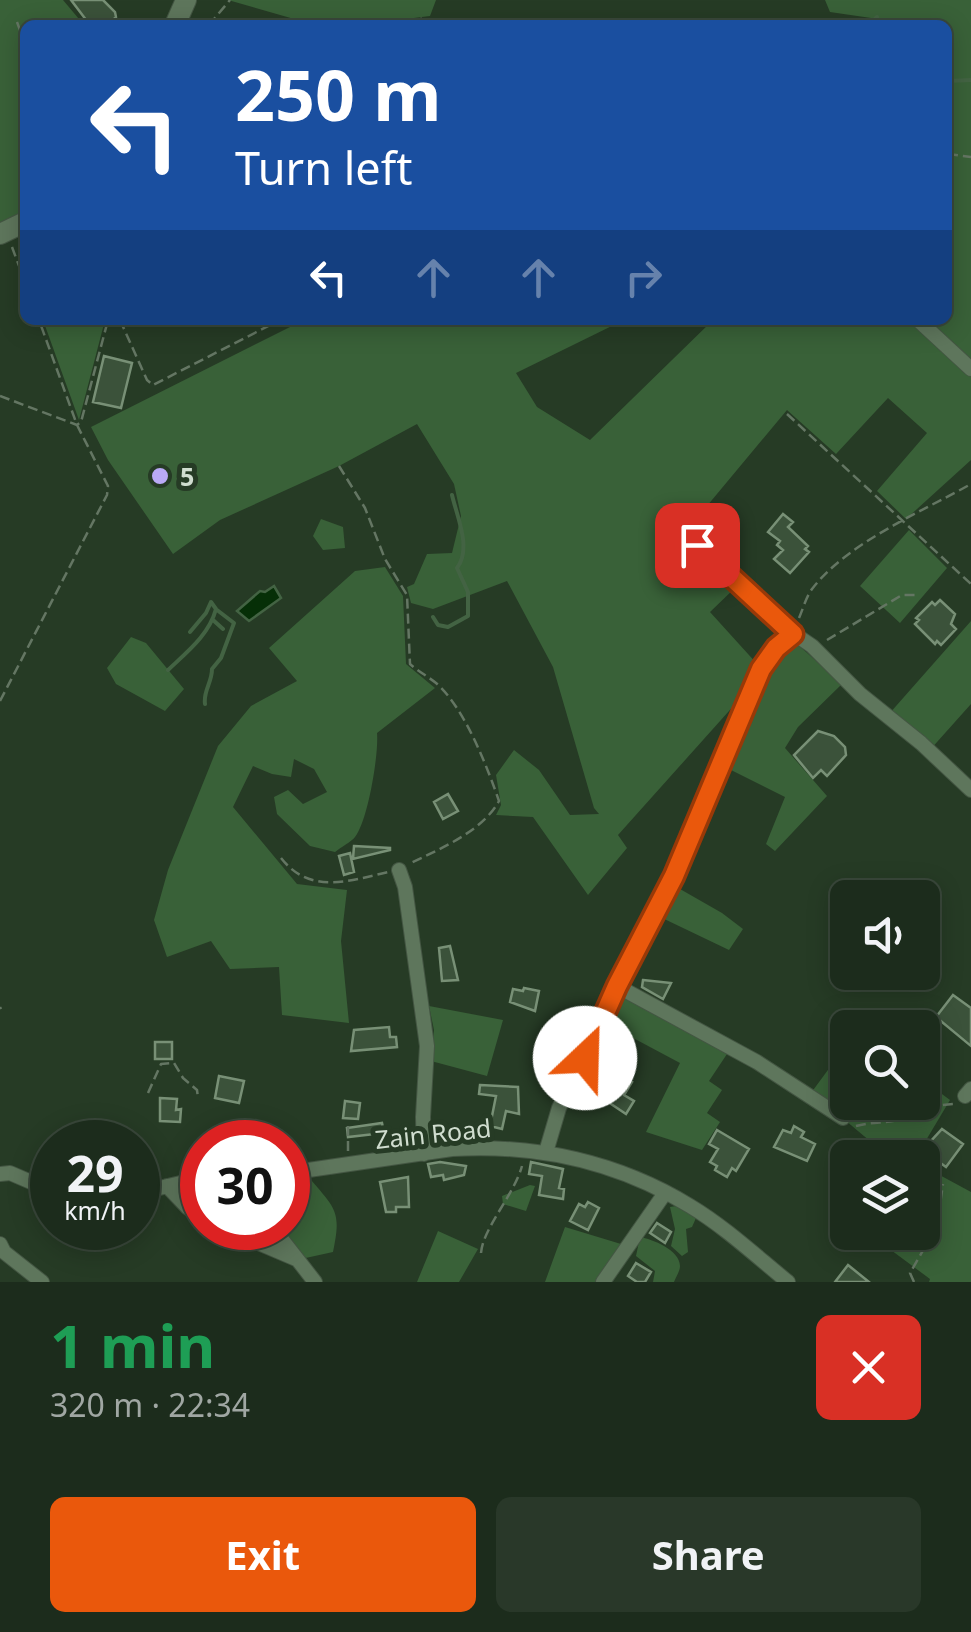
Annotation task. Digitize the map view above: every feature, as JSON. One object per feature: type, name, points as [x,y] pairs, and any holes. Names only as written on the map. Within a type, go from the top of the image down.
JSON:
[{"type":"street","points":[[923,325],[971,369]]},
{"type":"street","points":[[697,545],[971,790]]},
{"type":"street","points":[[546,1152],[555,1118],[674,876],[761,669],[776,648],[793,634]]},
{"type":"street","points":[[399,870],[406,894],[427,1046],[424,1154]]},
{"type":"street","points":[[617,986],[756,1062],[850,1122]]},
{"type":"street","name":"Zain Road","points":[[310,1170],[480,1148],[546,1152],[584,1160],[665,1193],[713,1222],[788,1282]]},
{"type":"street","points":[[0,1174],[10,1173],[30,1182]]},
{"type":"street","points":[[160,1188],[180,1183]]},
{"type":"street","points":[[167,1186],[180,1200]]},
{"type":"street","points":[[603,1282],[665,1193]]},
{"type":"street","points":[[273,1250],[296,1260]]},
{"type":"street","points":[[289,1250],[315,1282]]},
{"type":"street","points":[[1,1252],[42,1282]]},
{"type":"path","points":[[213,20],[230,0]]},
{"type":"path","points":[[16,22],[20,32]]},
{"type":"path","points":[[10,229],[20,264]]},
{"type":"path","points":[[0,701],[107,496],[106,477],[77,425],[41,325]]},
{"type":"path","points":[[77,425],[82,422],[107,325]]},
{"type":"path","points":[[122,325],[147,380],[153,384],[270,325]]},
{"type":"path","points":[[0,396],[77,425]]},
{"type":"path","points":[[787,414],[971,584]]},
{"type":"path","points":[[281,858],[292,872],[315,881],[342,883],[399,870],[481,822],[499,801],[485,759],[467,728],[438,684],[410,664],[406,596],[385,559],[365,508],[339,466]]},
{"type":"path","points":[[793,634],[810,591],[873,538],[971,484]]},
{"type":"path","points":[[812,646],[842,634],[902,595],[915,595]]},
{"type":"path","points":[[148,1093],[162,1064],[174,1064],[197,1090],[198,1098]]},
{"type":"path","points":[[850,1122],[894,1122],[932,1105],[957,1104],[968,1093]]},
{"type":"path","points":[[348,1122],[348,1166]]},
{"type":"path","points":[[481,1253],[482,1240],[519,1179],[527,1150]]},
{"type":"path","points":[[914,1282],[910,1273],[937,1226],[943,1184]]},
{"type":"shaded area","points":[[0,0],[63,0],[80,20],[20,20],[20,220],[0,230]]},
{"type":"shaded area","points":[[228,0],[436,0],[430,16],[398,20],[298,20]]},
{"type":"shaded area","points":[[825,0],[971,0],[971,361],[932,325],[952,325],[952,20],[868,20],[871,18],[830,12]]},
{"type":"shaded area","points":[[45,325],[104,325],[79,420]]},
{"type":"shaded area","points":[[294,325],[614,325],[516,373],[537,407],[590,440],[708,325],[918,325],[971,373],[971,460],[906,519],[877,491],[927,433],[888,398],[836,454],[787,410],[682,536],[737,586],[710,612],[758,665],[746,692],[618,835],[627,848],[588,895],[533,817],[496,815],[501,805],[496,775],[514,750],[539,770],[570,815],[599,814],[553,667],[507,581],[433,609],[411,603],[407,587],[414,584],[427,554],[452,553],[461,516],[454,484],[417,424],[339,466],[220,520],[173,554],[108,460],[91,427]]},
{"type":"shaded area","points":[[321,519],[343,527],[345,548],[323,550],[313,536]]},
{"type":"shaded area","points":[[909,530],[947,568],[900,623],[860,586]]},
{"type":"shaded area","points":[[385,567],[403,596],[406,664],[435,688],[377,733],[372,786],[355,837],[335,852],[310,846],[277,814],[274,797],[288,790],[303,804],[327,792],[314,769],[294,759],[291,777],[253,766],[233,807],[297,884],[347,890],[341,941],[349,1023],[282,1015],[279,967],[230,969],[211,941],[167,957],[154,920],[168,870],[218,746],[251,706],[297,681],[269,648],[355,571]]},
{"type":"shaded area","points":[[274,586],[281,598],[249,621],[237,611],[260,591]]},
{"type":"shaded area","points":[[971,621],[971,704],[929,751],[889,714]]},
{"type":"shaded area","points":[[131,637],[146,643],[184,689],[165,711],[116,684],[107,668]]},
{"type":"shaded area","points":[[796,643],[842,684],[798,727],[785,748],[827,796],[775,851],[766,844],[785,797],[725,767],[775,652]]},
{"type":"shaded area","points":[[673,885],[743,929],[729,950],[658,916]]},
{"type":"shaded area","points":[[617,993],[727,1054],[709,1081],[722,1090],[707,1113],[720,1122],[702,1150],[646,1132],[680,1063],[605,1023]]},
{"type":"shaded area","points":[[429,1006],[503,1020],[487,1076],[431,1061],[434,1030]]},
{"type":"shaded area","points":[[830,1067],[830,1108],[811,1093]]},
{"type":"shaded area","points":[[940,1093],[950,1100],[940,1117]]},
{"type":"shaded area","points":[[845,1120],[938,1120],[926,1140],[869,1140]]},
{"type":"shaded area","points":[[940,1175],[971,1192],[971,1282],[929,1282],[891,1250],[940,1250]]},
{"type":"shaded area","points":[[311,1180],[335,1213],[337,1229],[333,1252],[301,1259],[294,1250],[310,1250]]},
{"type":"shaded area","points":[[535,1186],[526,1211],[503,1204],[502,1196]]},
{"type":"shaded area","points":[[682,1205],[696,1218],[692,1227],[686,1229],[688,1252],[682,1256],[671,1246],[675,1229],[670,1207]]},
{"type":"shaded area","points":[[565,1227],[621,1244],[598,1282],[545,1282]]},
{"type":"shaded area","points":[[438,1231],[478,1249],[459,1282],[417,1282]]},
{"type":"shaded area","points":[[640,1237],[671,1250],[679,1260],[674,1282],[653,1282],[655,1271],[636,1256]]},
{"type":"building","points":[[71,0],[103,0],[116,17],[113,20],[86,20]]},
{"type":"building","points":[[104,356],[132,363],[121,408],[93,402]]},
{"type":"building","points":[[783,514],[793,522],[788,527],[808,546],[805,549],[809,552],[790,573],[774,559],[783,550],[777,545],[780,541],[768,532]]},
{"type":"building","points":[[940,600],[955,614],[951,624],[956,629],[941,645],[915,624],[932,602],[935,605]]},
{"type":"building","points":[[818,731],[834,736],[845,747],[846,755],[827,776],[821,770],[813,778],[794,755]]},
{"type":"building","points":[[448,794],[458,811],[443,819],[434,802]]},
{"type":"building","points":[[354,846],[390,848],[390,850],[353,859]]},
{"type":"building","points":[[350,853],[354,872],[344,875],[339,856]]},
{"type":"building","points":[[450,946],[458,980],[442,981],[439,948]]},
{"type":"building","points":[[643,980],[671,983],[663,999],[642,987]]},
{"type":"building","points":[[513,989],[539,991],[535,1011],[510,1002]]},
{"type":"building","points":[[953,995],[971,1008],[971,1046],[940,1020],[940,1012]]},
{"type":"building","points":[[389,1027],[397,1047],[351,1051],[354,1030]]},
{"type":"building","points":[[155,1042],[172,1042],[172,1059],[155,1059]]},
{"type":"building","points":[[609,1072],[632,1082],[624,1095],[634,1101],[626,1114],[605,1100],[600,1102],[595,1087],[601,1085]]},
{"type":"building","points":[[219,1076],[244,1081],[239,1103],[215,1098]]},
{"type":"building","points":[[480,1085],[518,1087],[519,1114],[506,1111],[502,1129],[490,1126],[496,1096],[479,1094]]},
{"type":"building","points":[[160,1098],[177,1099],[180,1122],[160,1120]]},
{"type":"building","points":[[345,1101],[360,1103],[358,1119],[343,1118]]},
{"type":"building","points":[[382,1123],[384,1133],[348,1137],[347,1128]]},
{"type":"building","points":[[794,1126],[804,1132],[801,1137],[815,1144],[807,1161],[774,1147],[783,1130],[791,1133]]},
{"type":"building","points":[[942,1129],[963,1144],[946,1167],[940,1163],[940,1140],[932,1140]]},
{"type":"building","points":[[717,1130],[749,1149],[736,1171],[732,1168],[727,1177],[710,1162],[718,1149],[709,1144]]},
{"type":"building","points":[[531,1162],[563,1169],[559,1188],[564,1189],[563,1199],[539,1195],[542,1176],[529,1174]]},
{"type":"building","points":[[428,1164],[466,1166],[464,1175],[444,1180],[443,1175],[431,1177]]},
{"type":"building","points":[[408,1177],[409,1207],[386,1212],[380,1182]]},
{"type":"building","points":[[588,1202],[599,1208],[588,1230],[570,1221],[579,1204],[585,1207]]},
{"type":"building","points":[[657,1223],[671,1232],[665,1243],[650,1233]]},
{"type":"building","points":[[636,1263],[651,1272],[645,1282],[628,1276]]},
{"type":"building","points":[[848,1265],[869,1282],[835,1282]]},
{"type":"waterway","points":[[874,20],[877,17]]},
{"type":"waterway","points":[[952,81],[971,80]]},
{"type":"waterway","points":[[433,617],[438,625],[448,627],[468,616],[468,592],[457,568],[463,542],[452,495]]},
{"type":"waterway","points":[[168,670],[208,627],[216,609],[211,602],[190,632]]},
{"type":"waterway","points":[[205,704],[212,669],[221,658],[234,623],[217,610]]},
{"type":"waterway","points":[[213,620],[223,629]]},
{"type":"place","name":"5","points":[[160,476]]},
{"type":"route","points":[[585,1058],[674,876],[761,669],[776,648],[793,634],[697,545]]}]
